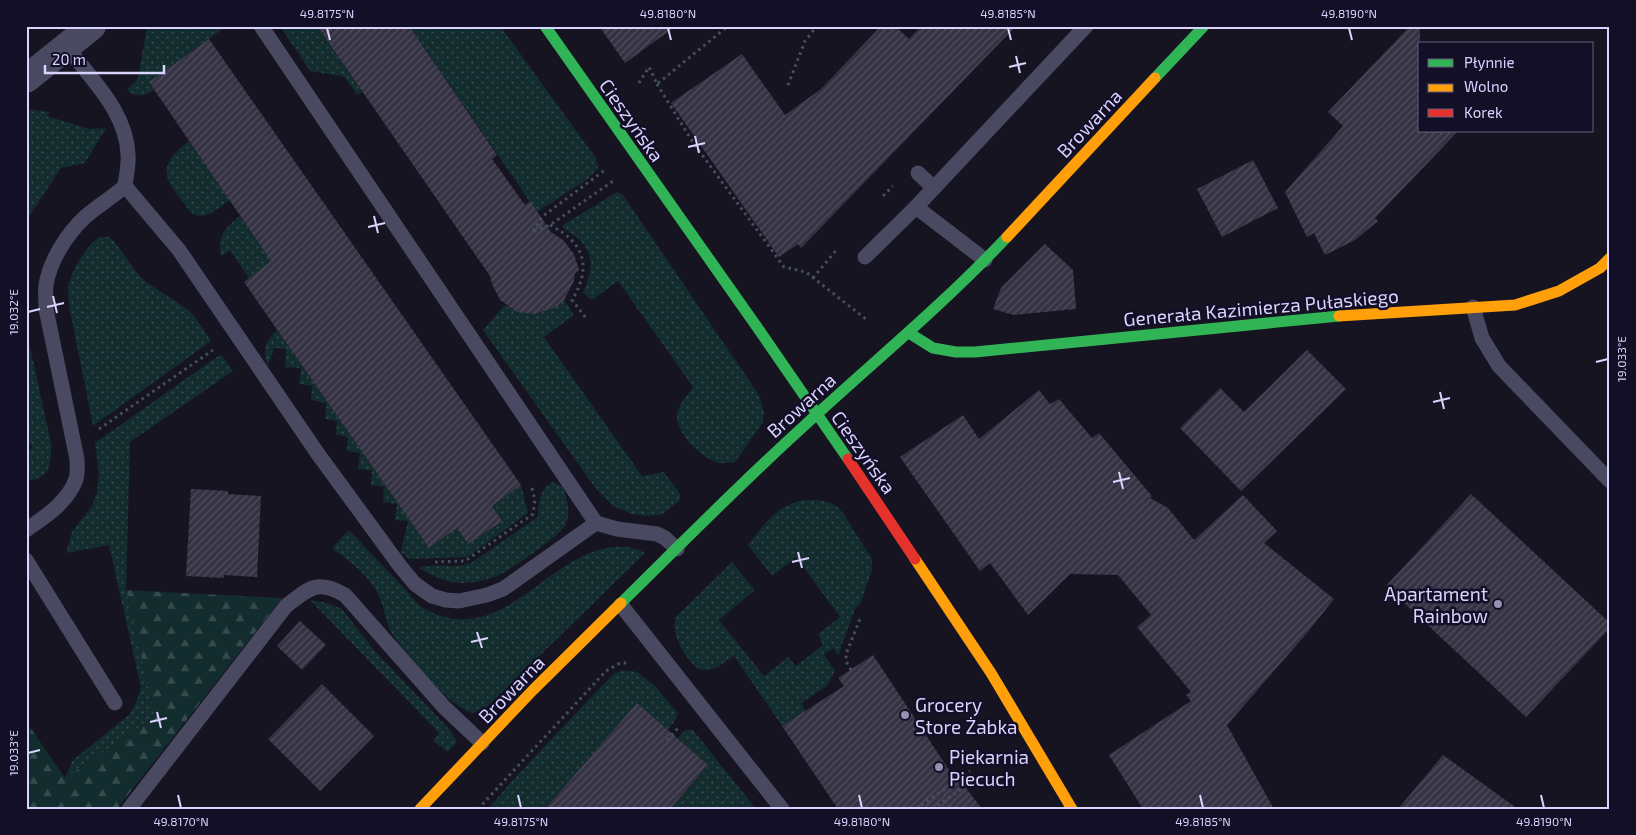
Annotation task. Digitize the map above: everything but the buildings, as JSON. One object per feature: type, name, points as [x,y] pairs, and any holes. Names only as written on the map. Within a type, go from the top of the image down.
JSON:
[{"type":"street","points":[[26,79],[92,26]]},
{"type":"street","name":"Cieszyńska","points":[[545,26],[889,519],[991,674],[1072,809]]},
{"type":"street","name":"Browarna","points":[[420,809],[533,690],[767,459],[870,365],[909,333],[985,260],[1204,26]]},
{"type":"street","name":"Generała Kazimierza Pułaskiego","points":[[909,333],[933,348],[956,352],[975,352],[1346,315],[1515,305],[1559,291],[1600,268],[1610,258]]},
{"type":"lane","points":[[260,26],[596,523],[617,529],[657,534],[665,538],[677,549]]},
{"type":"lane","points":[[865,257],[916,207],[1086,26]]},
{"type":"lane","points":[[67,47],[116,110],[124,131],[128,155],[125,186],[178,250],[318,454],[415,584],[432,596],[453,600],[471,599],[503,589],[596,523]]},
{"type":"lane","points":[[918,173],[934,188]]},
{"type":"lane","points":[[26,530],[59,506],[70,492],[77,477],[77,458],[46,308],[46,286],[54,262],[70,234],[85,217],[125,186]]},
{"type":"lane","points":[[916,207],[985,260]]},
{"type":"lane","points":[[1473,307],[1482,338],[1499,366],[1610,481]]},
{"type":"lane","points":[[26,560],[115,703]]},
{"type":"lane","points":[[129,809],[286,606],[316,586],[331,587],[345,595],[444,707],[482,743]]},
{"type":"lane","points":[[621,605],[782,809]]},
{"type":"path","points":[[657,84],[728,26]]},
{"type":"path","points":[[788,85],[805,41],[817,26]]},
{"type":"path","points":[[639,83],[650,67],[657,84],[692,141],[784,267],[806,272],[867,320]]},
{"type":"path","points":[[610,167],[543,216],[533,231],[550,225],[617,178]]},
{"type":"path","points":[[550,225],[562,231],[571,239],[583,258],[582,279],[572,300],[586,318]]},
{"type":"path","points":[[73,439],[94,432],[236,334]]},
{"type":"path","points":[[400,566],[428,562],[459,562],[471,558],[533,514],[535,500],[531,485]]},
{"type":"path","points":[[851,670],[846,662],[846,654],[860,619]]},
{"type":"path","points":[[478,809],[606,670],[620,663],[628,662],[633,664]]},
{"type":"path","points":[[668,740],[684,722]]},
{"type":"path","points":[[916,809],[970,771]]},
{"type":"path","points":[[932,809],[976,779]]},
{"type":"green space","points":[[147,26],[227,26],[149,82],[154,90],[144,95],[137,95],[127,90],[138,78]]},
{"type":"green space","points":[[280,26],[317,26],[362,92],[357,95],[345,77],[310,71]]},
{"type":"green space","points":[[409,26],[500,26],[596,158],[598,168],[589,178],[537,212]]},
{"type":"green space","points":[[26,109],[50,112],[47,116],[89,129],[106,128],[85,163],[61,168],[30,215],[26,233]]},
{"type":"green space","points":[[189,141],[230,200],[203,216],[196,215],[189,210],[175,192],[167,176],[169,162],[173,155]]},
{"type":"green space","points":[[617,192],[623,195],[759,395],[764,412],[763,422],[735,462],[721,463],[712,461],[691,445],[685,437],[678,422],[677,412],[693,387],[618,281],[592,300],[583,293],[590,273],[589,256],[581,241],[563,228],[563,225]]},
{"type":"green space","points":[[240,216],[272,262],[249,278],[230,250],[221,256],[220,243],[223,233]]},
{"type":"green space","points":[[100,237],[108,237],[114,241],[146,282],[187,309],[196,318],[211,341],[93,426],[69,305],[68,288],[80,260],[89,246]]},
{"type":"green space","points":[[564,300],[574,315],[544,337],[642,476],[664,472],[680,494],[680,500],[661,515],[631,514],[613,506],[596,489],[483,330],[505,305],[518,312],[538,312],[549,310]]},
{"type":"green space","points":[[26,329],[51,443],[51,457],[48,469],[41,477],[26,481],[26,455],[32,447],[26,438]]},
{"type":"green space","points":[[277,330],[429,548],[457,528],[468,544],[501,521],[492,506],[521,485],[528,513],[467,557],[409,559],[401,552],[408,521],[395,520],[397,504],[383,502],[384,487],[371,485],[372,471],[358,469],[360,453],[347,451],[348,437],[336,435],[337,421],[325,419],[326,403],[311,400],[312,386],[299,384],[301,368],[285,367],[286,349],[274,348],[268,366],[265,355],[267,342]]},
{"type":"green space","points":[[221,354],[233,371],[130,442],[126,590],[155,717],[65,778],[72,761],[129,715],[136,703],[141,687],[109,545],[66,553],[72,532],[92,506],[97,492],[99,473],[95,443]]},
{"type":"green space","points":[[553,482],[563,487],[568,510],[566,524],[555,536],[514,566],[490,578],[462,583],[445,580],[419,568],[425,566],[458,566],[471,563],[538,517],[539,502],[543,492]]},
{"type":"green space","points":[[803,500],[829,502],[838,507],[872,559],[872,570],[861,602],[855,609],[838,656],[834,648],[824,654],[835,671],[827,686],[801,703],[806,711],[782,726],[734,656],[720,666],[707,670],[698,668],[689,660],[676,635],[675,618],[732,562],[755,590],[719,620],[764,676],[788,657],[796,666],[823,645],[818,634],[840,617],[796,557],[772,576],[748,545],[765,523],[777,512]]},
{"type":"green space","points":[[349,530],[419,605],[425,609],[453,618],[478,618],[501,610],[565,566],[588,554],[613,547],[634,548],[645,553],[487,707],[479,712],[472,713],[461,708],[426,676],[390,630],[379,597],[370,581],[332,548]]},
{"type":"green space","points":[[126,590],[282,598],[117,809],[26,809],[26,721],[65,778],[155,717]]},
{"type":"green space","points":[[310,600],[327,603],[342,609],[374,650],[450,730],[457,742],[448,752],[433,741],[439,733]]},
{"type":"green space","points":[[622,670],[637,672],[655,686],[677,712],[676,719],[668,730],[637,704],[555,797],[567,809],[488,809],[613,674]]},
{"type":"green space","points":[[685,730],[693,730],[756,809],[670,809],[708,766],[678,738]]},
{"type":"traffic: fast","points":[[545,26],[848,459]]},
{"type":"traffic: fast","points":[[1155,78],[1204,26]]},
{"type":"traffic: fast","points":[[621,603],[757,469],[933,310],[1007,237]]},
{"type":"traffic: fast","points":[[909,333],[933,348],[956,352],[975,352],[1339,316]]},
{"type":"traffic: slow","points":[[1007,237],[1155,78]]},
{"type":"traffic: slow","points":[[1339,316],[1515,305],[1559,291],[1600,268],[1610,258]]},
{"type":"traffic: slow","points":[[915,559],[991,673],[1072,809]]},
{"type":"traffic: slow","points":[[420,809],[533,690],[621,603]]},
{"type":"traffic: jam","points":[[848,459],[915,559]]},
{"type":"place","name":"Apartament Rainbow","points":[[1498,604]]},
{"type":"place","name":"Grocery Store Żabka","points":[[905,715]]},
{"type":"place","name":"Piekarnia Piecuch","points":[[939,767]]}]
